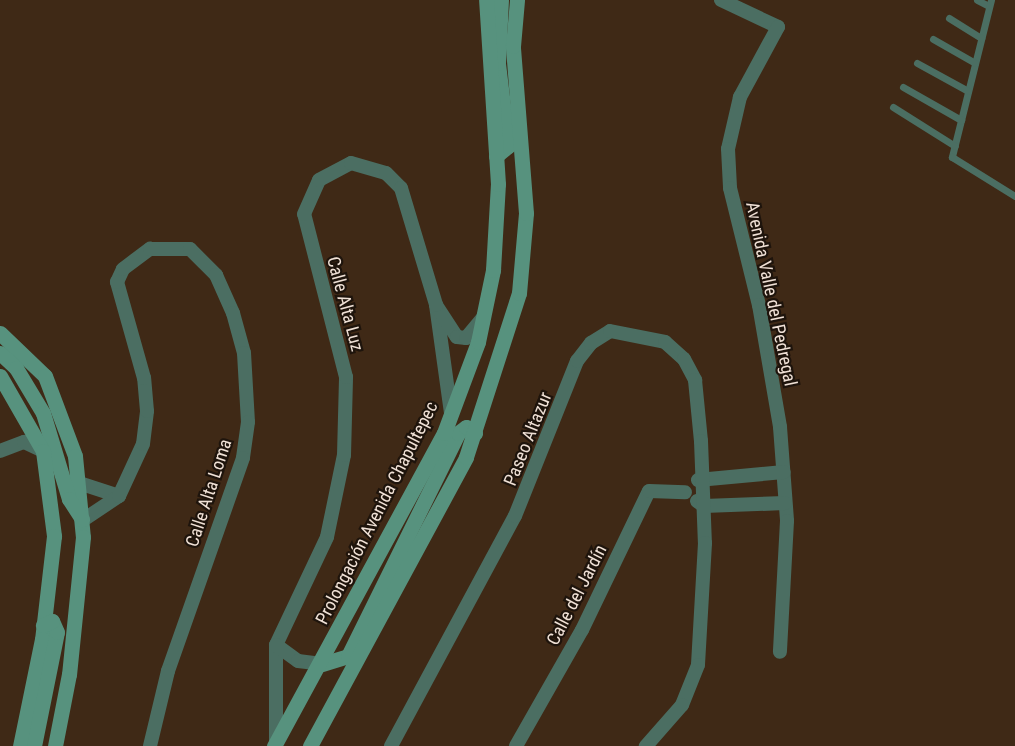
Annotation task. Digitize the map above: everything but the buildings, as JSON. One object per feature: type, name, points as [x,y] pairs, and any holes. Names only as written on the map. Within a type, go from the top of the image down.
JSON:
[{"type":"street","name":"Prolongación Avenida Chapultepec","points":[[275,744],[322,664],[451,413],[484,317],[493,270],[496,156],[486,0]]},
{"type":"street","points":[[496,156],[508,146],[498,63],[501,0]]},
{"type":"street","points":[[310,746],[405,578],[475,433],[519,293],[526,213],[513,46],[516,0]]},
{"type":"street","name":"Avenida Valle del Pedregal","points":[[721,0],[777,27],[740,97],[728,149],[730,188],[772,377],[784,472],[780,652]]},
{"type":"street","name":"Calle Alta Luz","points":[[275,744],[276,645],[327,537],[344,455],[346,377],[304,214],[319,180],[336,167],[361,164],[386,173],[401,188],[436,305],[451,413]]},
{"type":"street","name":"Calle Alta Loma","points":[[119,496],[143,444],[147,411],[144,378],[117,282],[123,269],[150,249],[190,249],[216,275],[233,313],[244,353],[248,422],[243,458],[168,671],[150,746]]},
{"type":"street","name":"Calle Alta Luz","points":[[436,305],[457,337],[473,332],[484,317]]},
{"type":"street","name":"Paseo Altazur","points":[[391,746],[515,516],[578,361],[591,342],[610,331],[635,332],[665,342],[684,359],[695,380],[704,506],[698,665],[682,705],[646,746]]},
{"type":"street","points":[[0,333],[45,376],[75,456],[83,520],[69,674],[55,746]]},
{"type":"street","points":[[0,353],[16,368],[43,413],[69,499],[83,520]]},
{"type":"street","points":[[0,376],[43,451],[54,536],[43,625],[20,746]]},
{"type":"street","points":[[276,645],[298,661],[322,664],[348,656],[457,436],[466,427],[475,433]]},
{"type":"street","points":[[0,451],[24,442],[43,451]]},
{"type":"street","points":[[784,472],[703,476],[685,492],[704,506],[785,503]]},
{"type":"street","points":[[78,483],[119,496]]},
{"type":"street","name":"Calle del Jardín","points":[[516,746],[582,630],[649,491],[685,492]]},
{"type":"street","points":[[83,520],[119,496]]},
{"type":"street","points":[[34,746],[57,632],[52,621],[43,625]]},
{"type":"lane","points":[[977,0],[990,3],[952,158],[1015,196]]},
{"type":"lane","points":[[949,18],[981,38]]},
{"type":"lane","points":[[933,39],[975,63]]},
{"type":"lane","points":[[918,63],[968,91]]},
{"type":"lane","points":[[903,87],[961,120]]},
{"type":"lane","points":[[892,107],[955,147]]}]
